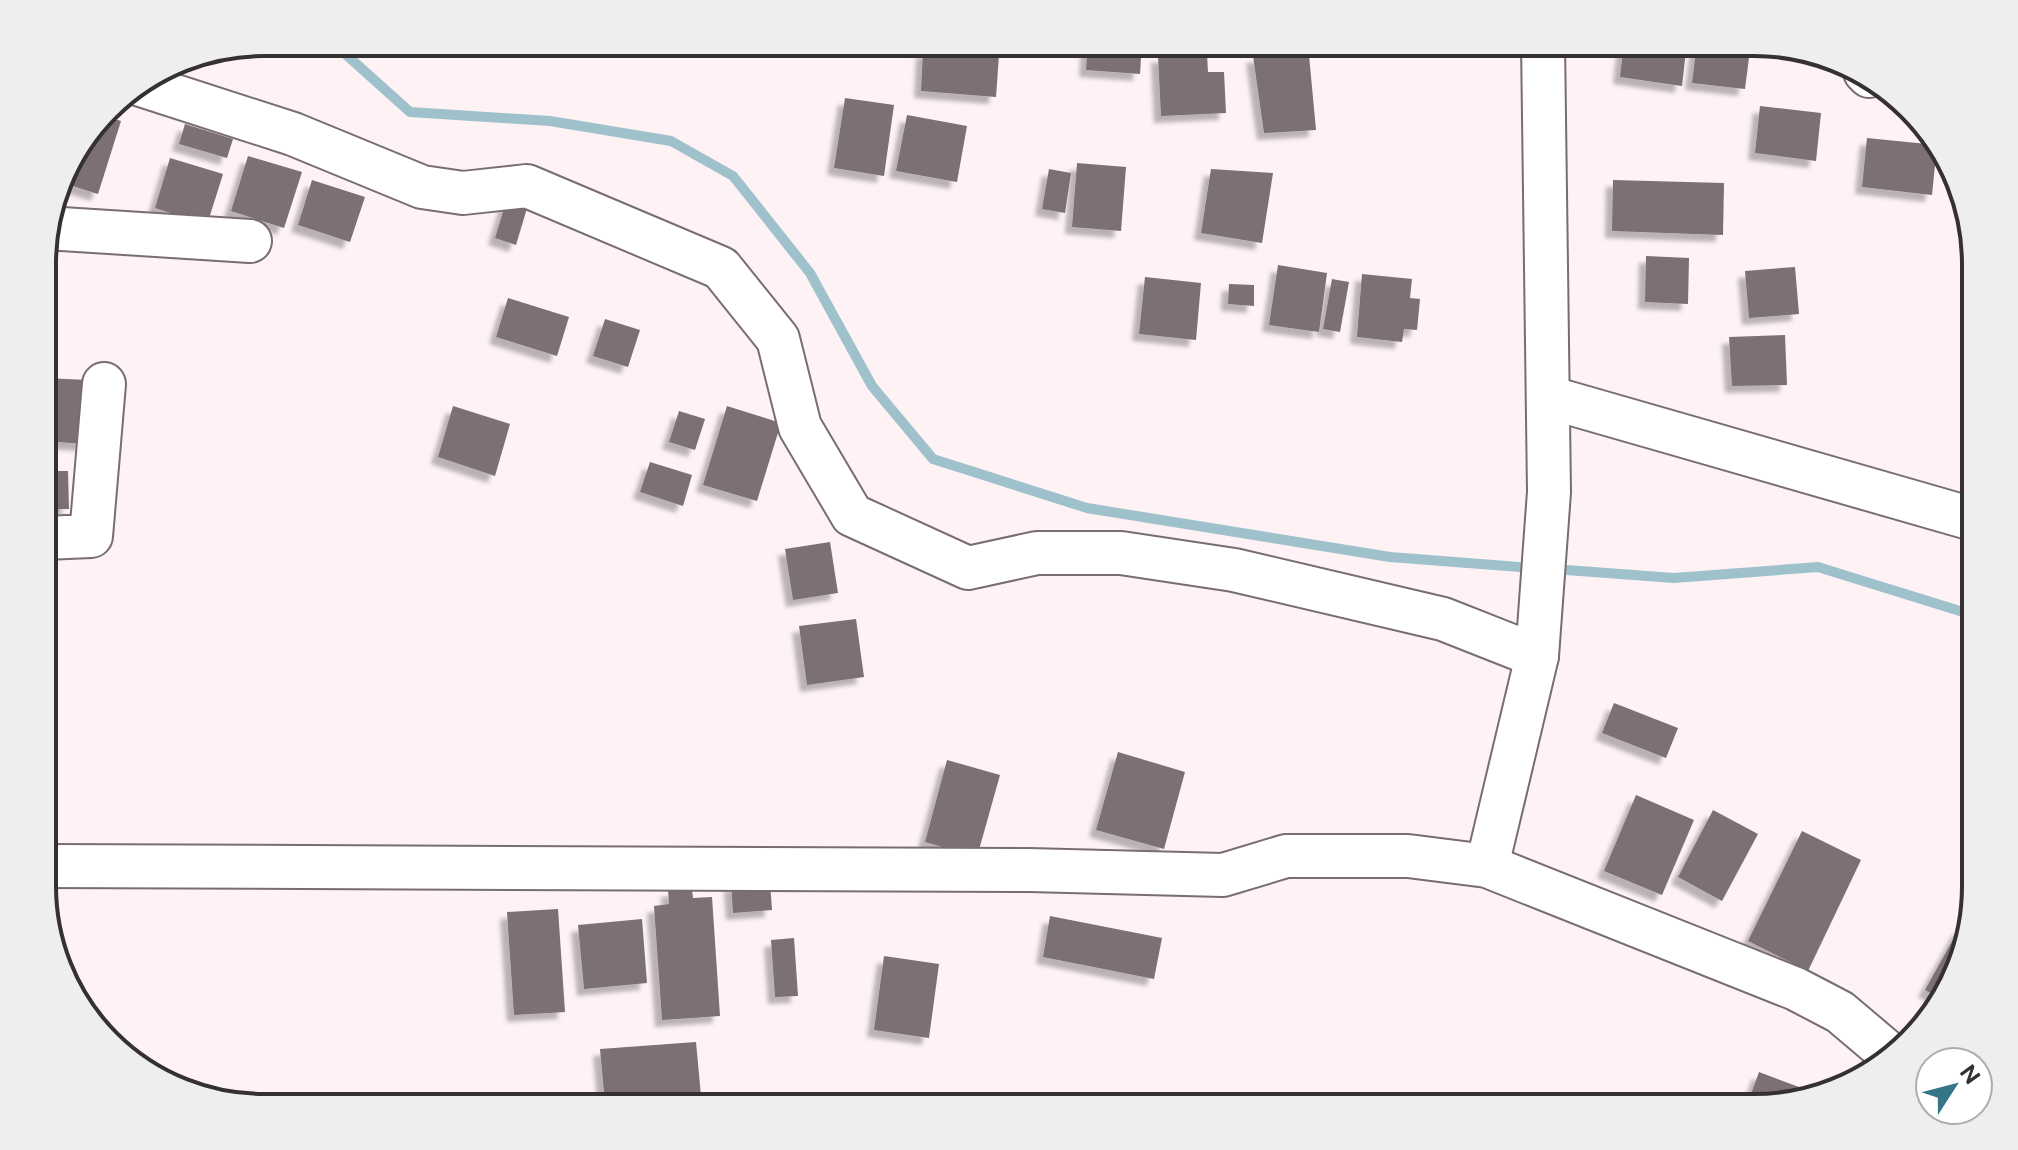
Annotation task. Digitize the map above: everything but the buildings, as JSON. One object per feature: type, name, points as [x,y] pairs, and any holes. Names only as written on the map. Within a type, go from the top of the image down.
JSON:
[{"type":"street","points":[[1487,866],[1537,656],[1549,492],[1543,56]]},
{"type":"street","points":[[153,89],[293,134],[422,187],[463,193],[527,186],[721,268],[778,339],[800,427],[852,515],[968,568],[1037,553],[1121,553],[1234,570],[1432,616],[1537,656]]},
{"type":"street","points":[[60,229],[250,241]]},
{"type":"street","points":[[56,537],[91,536],[104,384]]},
{"type":"street","points":[[1548,397],[1962,516]]},
{"type":"street","points":[[56,866],[1013,870],[1223,875],[1286,856],[1408,856],[1487,866],[1796,989],[1840,1012],[1883,1048]]},
{"type":"waterway","points":[[348,56],[410,112],[550,121],[671,141],[733,176],[810,273],[872,386],[933,459],[1087,508],[1390,557],[1533,568]]},
{"type":"waterway","points":[[1553,569],[1674,578],[1818,567],[1962,612]]}]
